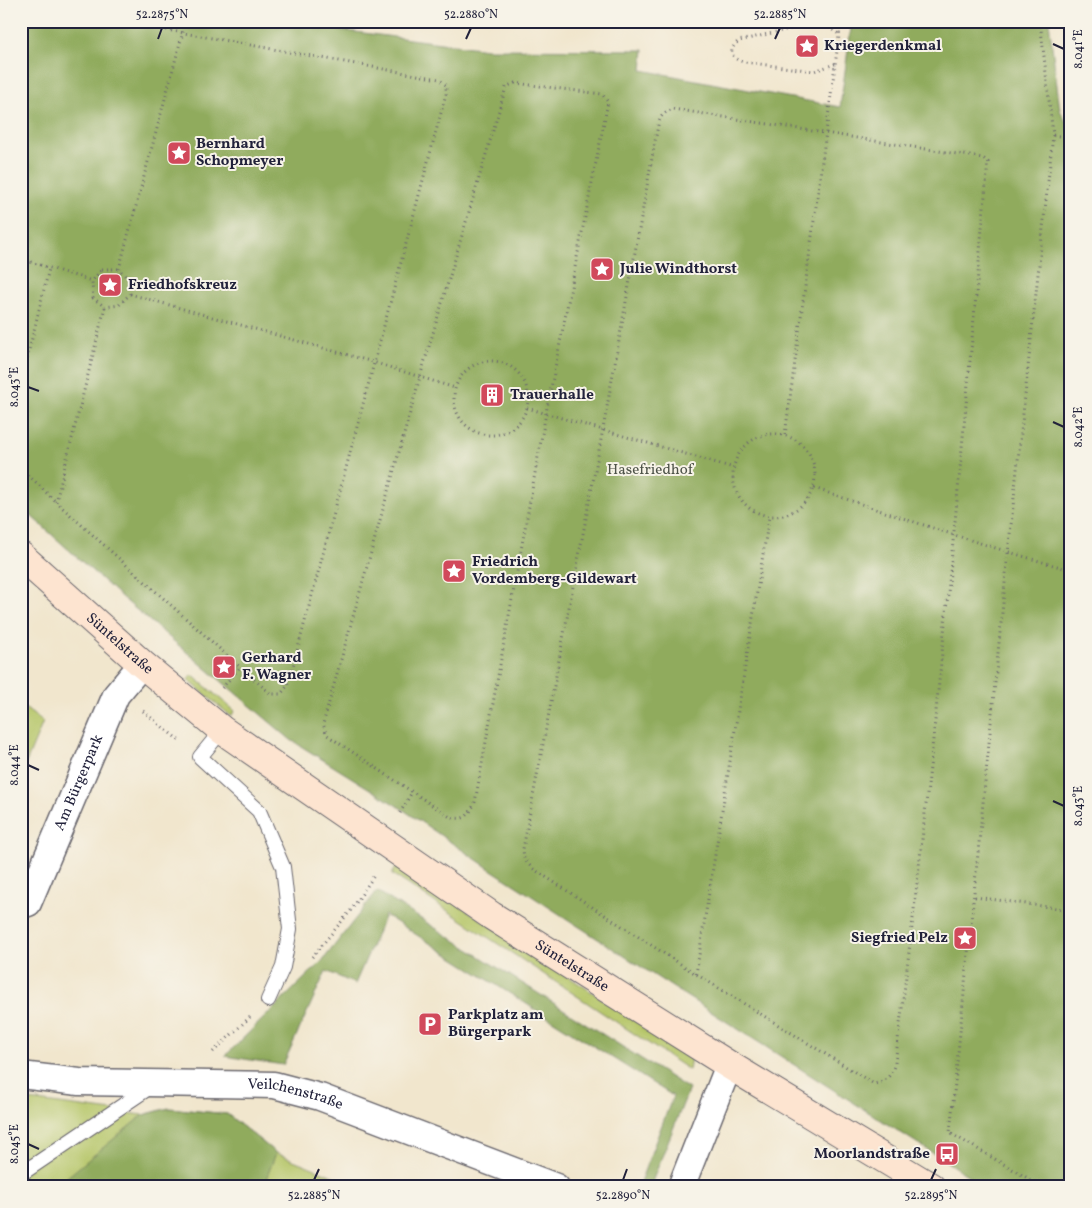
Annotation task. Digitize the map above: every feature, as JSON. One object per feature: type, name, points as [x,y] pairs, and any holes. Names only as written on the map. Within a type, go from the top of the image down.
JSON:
[{"type":"street","name":"Süntelstraße","points":[[21,556],[142,664],[222,730],[492,916],[931,1187]]},
{"type":"street","name":"Am Bürgerpark","points":[[21,906],[28,903],[116,695],[142,664]]},
{"type":"street","points":[[681,1187],[729,1064]]},
{"type":"street","name":"Veilchenstraße","points":[[21,1075],[79,1082],[274,1085],[320,1097],[556,1187]]},
{"type":"lane","points":[[222,730],[200,757],[259,811],[283,867],[290,929],[282,966],[268,1000]]},
{"type":"lane","points":[[21,1174],[157,1082]]},
{"type":"path","points":[[21,468],[56,502],[271,694],[281,694],[288,685],[446,94],[446,85],[439,80],[117,21]]},
{"type":"path","points":[[119,269],[186,21]]},
{"type":"path","points":[[785,435],[841,21]]},
{"type":"path","points":[[1040,21],[1053,135],[1008,553],[975,898],[950,1132],[1043,1187]]},
{"type":"path","points":[[835,64],[820,70],[807,71],[744,62],[735,59],[731,52],[738,41],[810,24],[826,26],[839,34]]},
{"type":"path","points":[[515,83],[602,94],[608,102],[546,413],[475,802],[471,812],[464,818],[458,819],[450,817],[327,735],[323,724],[420,377],[506,87],[515,83]]},
{"type":"path","points":[[673,109],[825,134],[983,158],[988,162],[955,536],[909,960],[895,1063],[891,1075],[884,1082],[874,1084],[696,974],[532,868],[524,859],[523,849],[660,119],[663,113],[673,109]]},
{"type":"path","points":[[1053,135],[1071,138]]},
{"type":"path","points":[[21,259],[92,282]]},
{"type":"path","points":[[102,268],[119,269],[129,280],[130,294],[120,305],[105,307],[94,298],[92,282],[102,268]]},
{"type":"path","points":[[21,383],[49,269]]},
{"type":"path","points":[[130,294],[373,362],[455,388]]},
{"type":"path","points":[[56,502],[105,307]]},
{"type":"path","points":[[493,361],[510,366],[520,374],[526,388],[527,408],[517,424],[499,434],[477,432],[466,425],[458,415],[454,399],[455,388],[468,369],[480,362],[493,361]]},
{"type":"path","points":[[527,408],[734,468]]},
{"type":"path","points":[[771,434],[785,435],[797,440],[807,449],[814,461],[816,474],[814,488],[802,507],[792,514],[781,517],[769,517],[756,513],[745,505],[737,494],[733,481],[734,468],[738,455],[747,444],[758,437],[771,434]]},
{"type":"path","points":[[814,488],[1008,553],[1071,570]]},
{"type":"path","points":[[696,974],[769,517]]},
{"type":"path","points":[[220,691],[240,666]]},
{"type":"path","points":[[310,958],[352,909],[376,872]]},
{"type":"path","points":[[975,898],[1071,910]]},
{"type":"path","points":[[206,1056],[214,1051],[268,1000]]},
{"type":"green space","name":"Hasefriedhof","points":[[21,21],[271,21],[487,49],[644,50],[642,70],[840,107],[852,21],[1049,21],[1060,110],[1065,120],[1071,126],[1071,1187],[986,1187],[686,996],[490,869],[402,809],[291,740],[119,595],[21,507]]},
{"type":"green space","points":[[192,675],[235,711],[231,716],[188,680]]},
{"type":"green space","points":[[21,705],[43,722],[21,775]]},
{"type":"green space","points":[[398,865],[691,1057],[689,1070],[392,874]]},
{"type":"green space","points":[[377,891],[689,1089],[650,1187],[638,1187],[673,1096],[385,915],[355,984],[326,971],[283,1065],[225,1056],[323,960]]},
{"type":"green space","points":[[21,1099],[143,1115],[169,1108],[227,1114],[276,1153],[360,1187],[21,1187]]},
{"type":"green space","points":[[169,1108],[227,1114],[276,1153],[263,1187],[55,1187],[143,1115]]},
{"type":"place","name":"Kriegerdenkmal","points":[[807,46]]},
{"type":"place","name":"Bernhard Schopmeyer","points":[[179,153]]},
{"type":"place","name":"Julie Windthorst","points":[[602,269]]},
{"type":"place","name":"Friedhofskreuz","points":[[110,285]]},
{"type":"place","name":"Trauerhalle","points":[[492,395]]},
{"type":"place","name":"Friedrich Vordemberg-Gildewart","points":[[454,571]]},
{"type":"place","name":"Gerhard F. Wagner","points":[[224,667]]},
{"type":"place","name":"Siegfried Pelz","points":[[965,938]]},
{"type":"place","name":"Parkplatz am Bürgerpark","points":[[430,1024]]},
{"type":"place","name":"Moorlandstraße","points":[[947,1154]]}]
